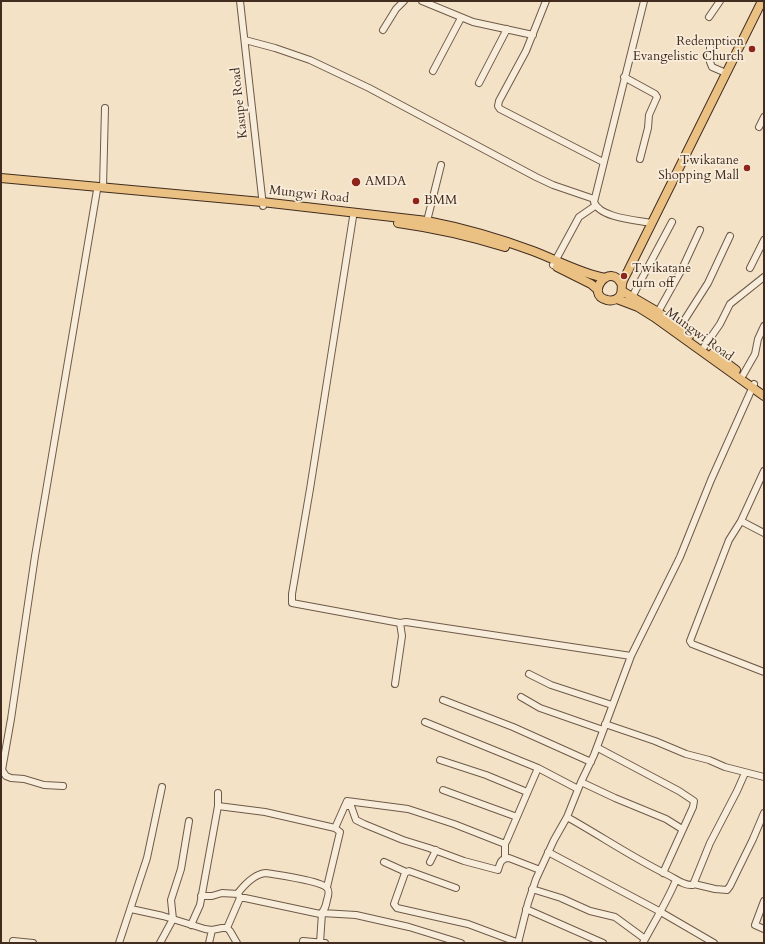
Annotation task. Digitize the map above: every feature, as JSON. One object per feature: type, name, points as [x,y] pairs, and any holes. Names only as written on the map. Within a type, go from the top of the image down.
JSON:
[{"type":"main road","points":[[628,271],[616,278],[605,278],[600,283],[598,290],[601,297],[605,300],[617,299],[628,271],[726,73],[762,5]]},
{"type":"main road","name":"Mungwi Road","points":[[1,178],[100,189]]},
{"type":"main road","name":"Mungwi Road","points":[[1,181],[263,204],[427,221],[454,226],[495,237],[554,263],[591,284],[598,290]]},
{"type":"main road","name":"Mungwi Road","points":[[263,204],[425,226],[461,234],[509,248],[586,274],[605,278]]},
{"type":"main road","points":[[616,278],[622,288]]},
{"type":"main road","name":"Mungwi Road","points":[[622,288],[632,297],[680,327],[742,375],[764,396]]},
{"type":"main road","name":"Mungwi Road","points":[[617,299],[638,307],[654,317],[678,333],[723,368],[764,391]]},
{"type":"street","name":"Kasupe Road","points":[[240,1],[263,204]]},
{"type":"street","points":[[383,30],[396,9],[404,1]]},
{"type":"street","points":[[422,1],[473,22],[533,35]]},
{"type":"street","points":[[546,1],[533,35],[498,106],[500,109],[603,162]]},
{"type":"street","points":[[644,1],[594,199],[595,206],[604,212],[620,217],[652,223]]},
{"type":"street","points":[[709,17],[720,1]]},
{"type":"street","points":[[433,71],[461,18]]},
{"type":"street","points":[[479,83],[507,30]]},
{"type":"street","points":[[244,40],[275,48],[310,60],[368,88],[531,174],[594,199]]},
{"type":"street","points":[[710,47],[710,62],[712,67],[726,73]]},
{"type":"street","points":[[624,77],[655,94],[657,97],[649,115],[648,128],[640,159]]},
{"type":"street","points":[[63,786],[44,785],[24,779],[11,778],[6,776],[2,770],[36,548],[100,189],[104,108]]},
{"type":"street","points":[[759,127],[764,117]]},
{"type":"street","points":[[427,221],[441,165]]},
{"type":"street","points":[[554,263],[579,217],[595,206]]},
{"type":"street","points":[[353,217],[292,603],[400,623],[413,623],[631,656]]},
{"type":"street","points":[[632,297],[672,222]]},
{"type":"street","points":[[658,312],[682,269],[700,230]]},
{"type":"street","points":[[680,327],[704,290],[730,236]]},
{"type":"street","points":[[750,268],[764,240]]},
{"type":"street","points":[[704,347],[720,324],[730,304],[764,278]]},
{"type":"street","points":[[742,375],[755,354],[758,339],[764,326]]},
{"type":"street","points":[[406,872],[394,906],[468,924],[518,943],[532,889],[540,870],[598,748],[604,727],[631,656],[680,557],[711,480],[753,386]]},
{"type":"street","points":[[764,472],[741,521],[729,540],[690,641],[692,644],[764,672]]},
{"type":"street","points":[[741,521],[764,533]]},
{"type":"street","points":[[395,684],[402,636],[400,623]]},
{"type":"street","points":[[529,674],[551,686],[612,705]]},
{"type":"street","points":[[521,696],[540,708],[655,741],[686,754],[764,778]]},
{"type":"street","points":[[444,700],[513,727],[591,762]]},
{"type":"street","points":[[424,722],[538,768],[578,789]]},
{"type":"street","points":[[598,748],[654,777],[692,800],[694,804],[693,807],[663,872]]},
{"type":"street","points":[[440,760],[486,775],[527,792]]},
{"type":"street","points":[[345,806],[351,806],[356,820],[364,824],[403,840],[436,850],[464,861],[498,870],[501,861],[505,858],[505,844],[538,768]]},
{"type":"street","points":[[694,884],[710,843],[737,792],[745,773]]},
{"type":"street","points":[[581,782],[614,798],[666,819],[682,829]]},
{"type":"street","points":[[120,943],[147,858],[162,787]]},
{"type":"street","points":[[443,790],[517,817]]},
{"type":"street","points":[[191,925],[200,904],[218,806],[218,793]]},
{"type":"street","points":[[335,828],[347,801],[408,809],[454,824],[505,844]]},
{"type":"street","points":[[218,806],[265,812],[335,828],[340,832],[327,887],[328,899],[322,912],[322,943],[303,941]]},
{"type":"street","points":[[567,816],[676,880],[689,885],[694,884],[726,890],[730,886],[764,813]]},
{"type":"street","points":[[160,943],[172,919],[171,900],[181,869],[189,821]]},
{"type":"street","points":[[430,862],[436,850]]},
{"type":"street","points":[[548,852],[659,911],[714,943]]},
{"type":"street","points":[[505,858],[509,858],[540,870]]},
{"type":"street","points":[[384,862],[406,872],[413,872],[456,888]]},
{"type":"street","points":[[227,928],[239,896],[239,892],[254,876],[261,873],[310,881],[327,887]]},
{"type":"street","points":[[532,889],[561,898],[590,911],[615,917],[644,941],[676,880]]},
{"type":"street","points":[[201,896],[212,896],[222,893],[313,913],[320,914],[322,912],[356,915],[409,927],[461,943]]},
{"type":"street","points":[[764,901],[755,924],[764,929]]},
{"type":"street","points":[[131,909],[212,930],[227,928]]},
{"type":"street","points":[[526,909],[603,943]]},
{"type":"street","points":[[227,928],[237,943]]},
{"type":"street","points":[[209,943],[212,930]]},
{"type":"street","points":[[12,941],[33,943]]},
{"type":"place","name":"Redemption Evangelistic Church","points":[[752,49]]},
{"type":"place","name":"Twikatane Shopping Mall","points":[[747,168]]},
{"type":"place","name":"AMDA","points":[[356,182]]},
{"type":"place","name":"BMM","points":[[416,201]]},
{"type":"place","name":"Twikatane turn off","points":[[624,276]]}]
